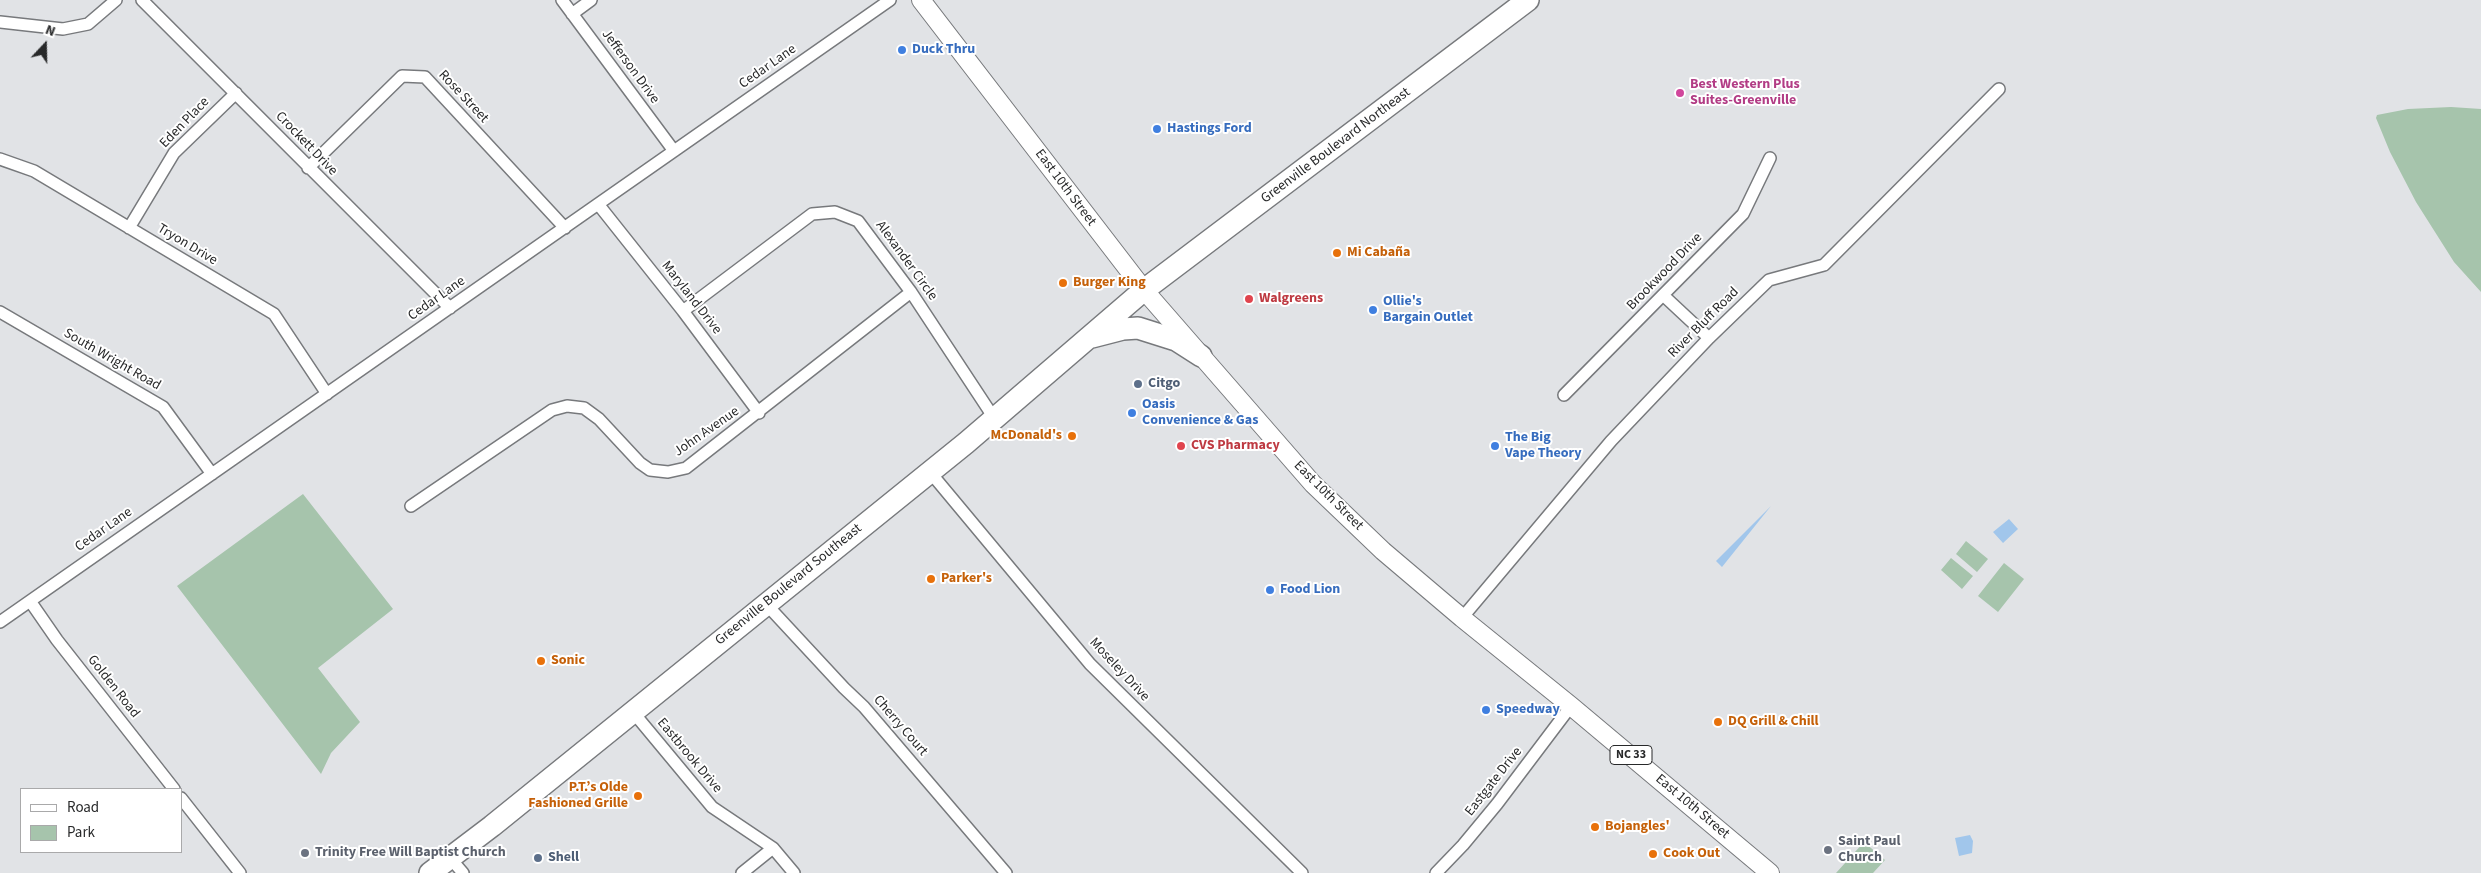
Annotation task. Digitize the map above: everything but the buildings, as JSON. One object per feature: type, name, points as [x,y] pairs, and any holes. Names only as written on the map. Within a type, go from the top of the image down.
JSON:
[{"type":"highway","name":"Greenville Boulevard Northeast","points":[[1144,290],[1528,0]]},
{"type":"highway","name":"Greenville Boulevard Southeast","points":[[430,873],[457,866],[632,712],[930,472],[1144,290]]},
{"type":"highway","points":[[1087,339],[1122,329],[1138,328],[1176,340],[1201,356]]},
{"type":"main road","name":"East 10th Street","points":[[921,0],[1144,290],[1312,484],[1383,551],[1770,873]]},
{"type":"street","points":[[0,22],[62,29],[88,24],[116,0]]},
{"type":"street","name":"Crockett Drive","points":[[142,0],[450,308]]},
{"type":"street","name":"Jefferson Drive","points":[[562,0],[674,151]]},
{"type":"street","points":[[572,14],[591,0]]},
{"type":"street","name":"Cedar Lane","points":[[0,622],[890,0]]},
{"type":"street","name":"Rose Street","points":[[308,168],[402,76],[425,77],[565,228]]},
{"type":"street","name":"River Bluff Road","points":[[1462,618],[1611,441],[1709,338],[1769,280],[1824,265],[1999,89]]},
{"type":"street","name":"Eden Place","points":[[129,228],[174,153],[236,93]]},
{"type":"street","name":"Brookwood Drive","points":[[1564,395],[1743,214],[1770,158]]},
{"type":"street","name":"Tryon Drive","points":[[0,159],[34,171],[274,314],[327,394]]},
{"type":"street","name":"Maryland Drive","points":[[598,204],[683,311],[759,413]]},
{"type":"street","name":"Alexander Circle","points":[[683,311],[812,214],[835,212],[858,221],[912,292],[994,418]]},
{"type":"street","name":"John Avenue","points":[[411,506],[552,410],[567,406],[584,408],[599,419],[640,463],[650,470],[668,472],[686,468],[912,292]]},
{"type":"street","points":[[1664,296],[1709,338]]},
{"type":"street","name":"South Wright Road","points":[[0,312],[163,407],[212,474]]},
{"type":"street","name":"Moseley Drive","points":[[930,472],[1090,664],[1302,873]]},
{"type":"street","name":"Golden Road","points":[[30,600],[57,640],[173,788]]},
{"type":"street","name":"Cherry Court","points":[[766,604],[864,707],[1006,873]]},
{"type":"street","name":"Eastgate Drive","points":[[1436,873],[1463,845],[1497,804],[1571,706]]},
{"type":"street","name":"Eastbrook Drive","points":[[632,712],[712,807],[773,848],[794,873]]},
{"type":"street","points":[[182,799],[240,873]]},
{"type":"street","points":[[742,873],[773,848]]},
{"type":"green space","points":[[2451,107],[2481,109],[2481,292],[2454,262],[2416,202],[2390,152],[2376,118],[2377,115],[2408,109]]},
{"type":"green space","points":[[303,494],[393,609],[318,668],[360,722],[331,753],[321,774],[177,586]]},
{"type":"green space","points":[[1966,541],[1988,559],[1977,572],[1956,554]]},
{"type":"green space","points":[[1951,558],[1973,576],[1962,589],[1941,570]]},
{"type":"green space","points":[[2004,563],[2024,579],[1998,612],[1978,596]]},
{"type":"green space","points":[[1864,842],[1885,860],[1873,873],[1836,873]]},
{"type":"water","points":[[1771,506],[1722,567],[1716,561]]},
{"type":"water","points":[[2009,519],[2018,529],[2003,543],[1993,532]]},
{"type":"water","points":[[1970,835],[1973,841],[1972,853],[1959,856],[1955,838]]},
{"type":"place","name":"Duck Thru","points":[[902,50]]},
{"type":"place","name":"Best Western Plus Suites-Greenville","points":[[1680,93]]},
{"type":"place","name":"Hastings Ford","points":[[1157,129]]},
{"type":"place","name":"Mi Cabaña","points":[[1337,253]]},
{"type":"place","name":"Burger King","points":[[1063,283]]},
{"type":"place","name":"Walgreens","points":[[1249,299]]},
{"type":"place","name":"Ollie's Bargain Outlet","points":[[1373,310]]},
{"type":"place","name":"Citgo","points":[[1138,384]]},
{"type":"place","name":"Oasis Convenience & Gas","points":[[1132,413]]},
{"type":"place","name":"McDonald's","points":[[1072,436]]},
{"type":"place","name":"CVS Pharmacy","points":[[1181,446]]},
{"type":"place","name":"The Big Vape Theory","points":[[1495,446]]},
{"type":"place","name":"Parker's","points":[[931,579]]},
{"type":"place","name":"Food Lion","points":[[1270,590]]},
{"type":"place","name":"Sonic","points":[[541,661]]},
{"type":"place","name":"Speedway","points":[[1486,710]]},
{"type":"place","name":"DQ Grill & Chill","points":[[1718,722]]},
{"type":"place","name":"P.T.’s Olde Fashioned Grille","points":[[638,796]]},
{"type":"place","name":"Bojangles'","points":[[1595,827]]},
{"type":"place","name":"Saint Paul Church","points":[[1828,850]]},
{"type":"place","name":"Trinity Free Will Baptist Church","points":[[305,853]]},
{"type":"place","name":"Cook Out","points":[[1653,854]]},
{"type":"place","name":"Shell","points":[[538,858]]}]
